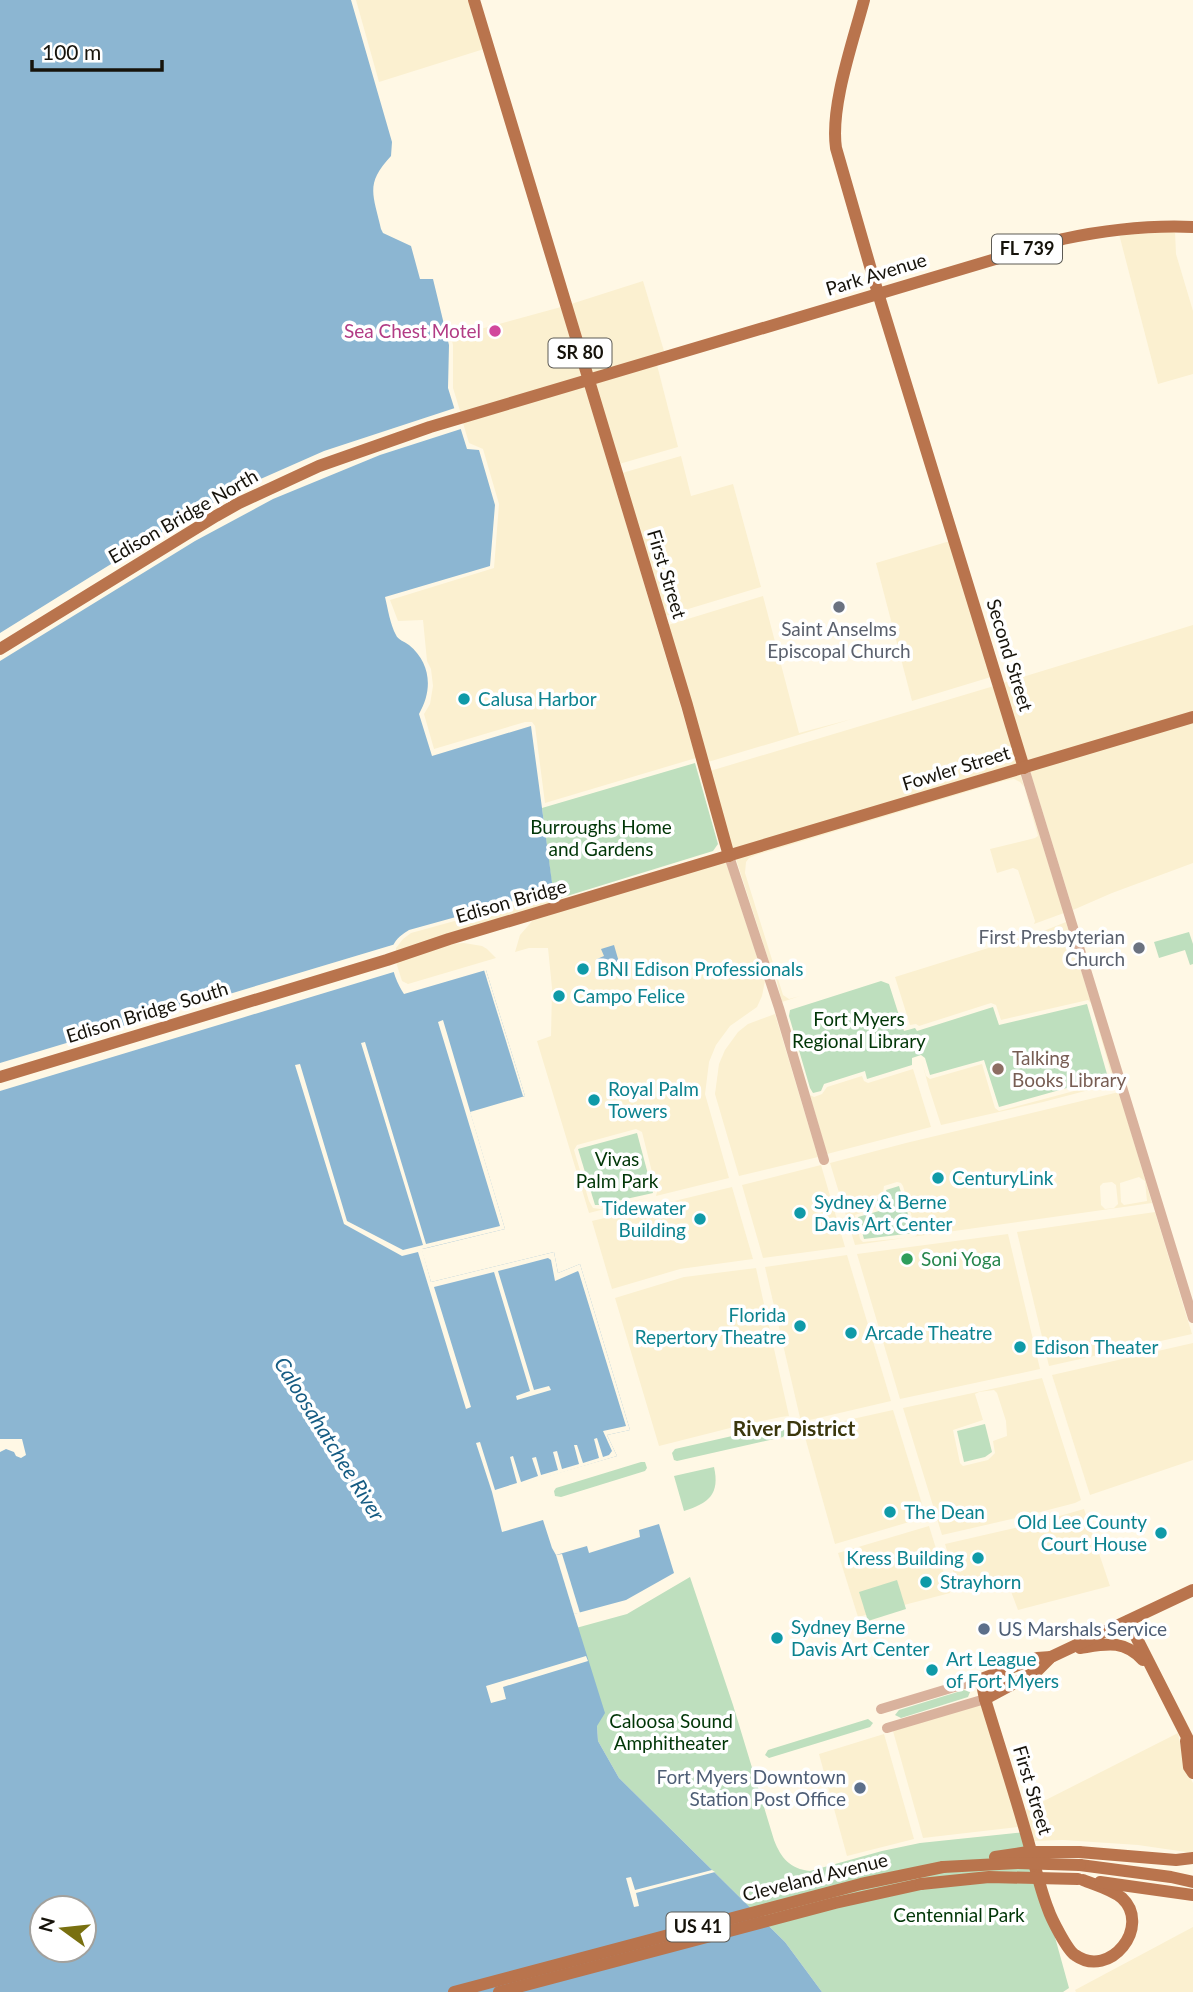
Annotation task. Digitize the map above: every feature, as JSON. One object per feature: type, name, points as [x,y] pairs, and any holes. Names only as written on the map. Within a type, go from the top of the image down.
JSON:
[{"type":"main road","name":"First Street","points":[[474,0],[683,693],[729,856]]},
{"type":"main road","name":"Second Street","points":[[864,0],[839,99],[834,136],[839,162],[1024,768]]},
{"type":"main road","name":"Park Avenue","points":[[588,381],[1074,236],[1131,228],[1187,227]]},
{"type":"main road","name":"Edison Bridge North","points":[[0,649],[216,516],[289,479],[360,450],[588,381]]},
{"type":"main road","name":"Fowler Street","points":[[729,856],[1193,717]]},
{"type":"main road","name":"Edison Bridge","points":[[305,985],[729,856]]},
{"type":"main road","name":"Edison Bridge South","points":[[0,1077],[305,985]]},
{"type":"main road","points":[[985,1699],[1037,1671],[1051,1657],[1193,1590]]},
{"type":"main road","points":[[1128,1621],[1193,1749]]},
{"type":"main road","points":[[1066,1650],[1121,1645],[1135,1651],[1152,1669]]},
{"type":"main road","points":[[981,1679],[1037,1658],[1051,1657]]},
{"type":"main road","name":"First Street","points":[[981,1679],[1048,1911],[1066,1946],[1074,1954],[1082,1959],[1100,1961],[1110,1958],[1122,1949],[1130,1933],[1129,1908],[1122,1899],[1080,1875]]},
{"type":"main road","points":[[1184,1734],[1189,1767],[1193,1773]]},
{"type":"main road","points":[[954,1866],[1028,1852],[1079,1852],[1176,1860],[1193,1858]]},
{"type":"main road","name":"Cleveland Avenue","points":[[454,1992],[861,1884],[954,1866],[1018,1863],[1193,1895]]},
{"type":"main road","name":"Cleveland Avenue","points":[[499,1992],[835,1903],[921,1884],[989,1877],[1137,1872],[1193,1882]]},
{"type":"street","name":"Second Street","points":[[1024,768],[1193,1318]]},
{"type":"street","name":"First Street","points":[[729,856],[824,1160]]},
{"type":"street","points":[[881,1709],[981,1679]]},
{"type":"street","points":[[887,1728],[985,1699]]},
{"type":"shaded area","points":[[356,0],[469,0],[484,49],[379,82]]},
{"type":"shaded area","points":[[1175,231],[1176,254],[1193,311],[1193,374],[1158,384],[1119,234]]},
{"type":"shaded area","points":[[643,281],[664,351],[591,375],[571,304]]},
{"type":"shaded area","points":[[561,307],[582,377],[461,414],[453,388],[451,337]]},
{"type":"shaded area","points":[[657,365],[678,447],[619,464],[594,384]]},
{"type":"shaded area","points":[[585,386],[696,758],[545,803],[535,726],[532,722],[434,749],[424,714],[430,704],[433,686],[427,661],[423,620],[398,621],[390,600],[494,568],[499,504],[483,449],[469,443],[463,423]]},
{"type":"shaded area","points":[[681,456],[691,496],[733,484],[761,587],[665,616],[622,473]]},
{"type":"shaded area","points":[[950,541],[991,677],[912,701],[876,563]]},
{"type":"shaded area","points":[[763,596],[799,733],[852,719],[708,762],[668,625]]},
{"type":"shaded area","points":[[1193,625],[1193,712],[1027,762],[1003,683]]},
{"type":"shaded area","points":[[994,686],[1018,765],[733,850],[710,771]]},
{"type":"shaded area","points":[[1193,722],[1193,863],[1073,910],[1030,771]]},
{"type":"shaded area","points":[[1020,774],[1064,913],[1034,924],[1018,870],[1013,868],[997,873],[990,849],[1038,836],[1024,787],[1014,779],[756,855],[746,862],[745,873],[783,995],[789,999],[800,996],[782,1002],[736,859]]},
{"type":"shaded area","points":[[726,862],[765,981],[757,1007],[730,1026],[716,1045],[709,1062],[705,1094],[729,1178],[656,1196],[642,1132],[636,1129],[577,1145],[574,1150],[593,1208],[600,1209],[651,1197],[589,1213],[537,1041],[551,1036],[552,988],[548,948],[529,948],[515,952],[520,935],[534,919]]},
{"type":"shaded area","points":[[549,895],[550,904],[396,953],[396,948],[411,933]]},
{"type":"shaded area","points":[[1066,922],[1116,1083],[941,1125],[929,1088],[921,1059],[926,1076],[930,1079],[982,1064],[995,1108],[999,1111],[1110,1080],[1111,1073],[1088,1000],[1001,1020],[996,1005],[991,1003],[919,1026],[910,1025],[895,977]]},
{"type":"shaded area","points":[[450,944],[482,946],[496,958],[408,984],[402,981],[396,962]]},
{"type":"shaded area","points":[[775,1014],[818,1157],[739,1176],[715,1094],[719,1064],[738,1032],[748,1024]]},
{"type":"shaded area","points":[[913,1069],[931,1127],[827,1154],[810,1095],[814,1097],[822,1094],[827,1087],[862,1076],[868,1083]]},
{"type":"shaded area","points":[[1119,1092],[1152,1203],[915,1237],[917,1235],[903,1186],[897,1182],[884,1186],[883,1193],[874,1196],[872,1200],[875,1208],[855,1215],[863,1242],[906,1238],[855,1245],[830,1163]],"holes":[[[1139,1177],[1145,1181],[1147,1201],[1124,1205],[1121,1202],[1120,1183]],[[1112,1182],[1116,1185],[1118,1204],[1114,1208],[1105,1209],[1101,1205],[1100,1186]]]},
{"type":"shaded area","points":[[821,1165],[845,1247],[763,1258],[742,1185]]},
{"type":"shaded area","points":[[732,1187],[753,1259],[680,1269],[612,1289],[592,1221]]},
{"type":"shaded area","points":[[1155,1212],[1192,1334],[1049,1366],[1017,1232]]},
{"type":"shaded area","points":[[1008,1234],[1040,1369],[900,1399],[857,1254]]},
{"type":"shaded area","points":[[847,1255],[891,1401],[801,1422],[765,1267]]},
{"type":"shaded area","points":[[756,1268],[789,1416],[659,1446],[615,1298],[684,1277]]},
{"type":"shaded area","points":[[1193,1343],[1193,1460],[1090,1495],[1052,1375]]},
{"type":"shaded area","points":[[1042,1378],[1081,1500],[942,1535],[903,1408]],"holes":[[[994,1390],[1006,1421],[1007,1436],[993,1441],[995,1453],[988,1460],[963,1466],[953,1430],[983,1420],[975,1394]]]},
{"type":"shaded area","points":[[893,1410],[926,1517],[835,1544],[803,1430]]},
{"type":"shaded area","points":[[1084,1509],[1110,1586],[1018,1610],[1006,1578],[959,1590],[945,1544]]},
{"type":"shaded area","points":[[929,1526],[950,1593],[858,1617],[838,1553]]},
{"type":"shaded area","points":[[981,1704],[1019,1827],[923,1838],[893,1731]]},
{"type":"shaded area","points":[[1178,1733],[1185,1768],[1193,1783],[1193,1853],[1138,1845],[1063,1840],[1034,1841],[1024,1811]]},
{"type":"shaded area","points":[[884,1734],[914,1839],[847,1856],[819,1754]]},
{"type":"shaded area","points":[[1193,1927],[1193,1992],[1076,1992],[1075,1990]]},
{"type":"green space","name":"Burroughs Home and Gardens","points":[[695,763],[718,844],[713,851],[554,900],[542,808]]},
{"type":"green space","points":[[1189,932],[1193,944],[1193,964],[1190,965],[1185,950],[1159,958],[1154,942]]},
{"type":"green space","name":"Fort Myers Regional Library","points":[[881,981],[889,984],[904,1031],[915,1028],[917,1031],[993,1007],[999,1025],[1087,1004],[1106,1077],[999,1107],[984,1060],[930,1075],[925,1058],[921,1055],[912,1058],[912,1065],[867,1079],[865,1071],[824,1084],[821,1091],[813,1093],[789,1016],[790,1010]]},
{"type":"green space","name":"Vivas Palm Park","points":[[637,1133],[653,1193],[595,1205],[578,1149]]},
{"type":"green space","points":[[899,1186],[914,1233],[864,1239],[858,1217],[879,1211],[876,1199],[888,1196],[886,1190]]},
{"type":"green space","points":[[985,1424],[992,1452],[985,1457],[964,1462],[957,1431]]},
{"type":"green space","points":[[781,1425],[786,1433],[783,1437],[674,1460],[672,1453],[675,1449]]},
{"type":"green space","points":[[645,1462],[645,1471],[561,1497],[555,1496],[556,1488]]},
{"type":"green space","points":[[714,1467],[715,1484],[711,1496],[700,1505],[684,1511],[674,1476]]},
{"type":"green space","points":[[690,1577],[774,1840],[787,1862],[810,1871],[920,1843],[1026,1832],[1069,1988],[1063,1992],[822,1992],[785,1942],[619,1778],[598,1741],[576,1628],[627,1614]]},
{"type":"green space","points":[[897,1580],[906,1609],[868,1621],[859,1592]]},
{"type":"green space","points":[[964,1690],[970,1692],[968,1697],[901,1718],[895,1715],[899,1710]]},
{"type":"green space","points":[[868,1719],[873,1723],[870,1727],[769,1758],[765,1755],[768,1750]]},
{"type":"water","name":"Caloosahatchee River","points":[[0,0],[351,0],[392,142],[391,156],[374,182],[374,198],[381,229],[383,233],[411,246],[420,279],[433,279],[449,345],[448,388],[467,449],[479,450],[495,505],[490,566],[385,597],[388,611],[397,637],[416,652],[426,668],[428,686],[419,714],[432,756],[531,726],[553,890],[409,930],[398,938],[391,951],[393,970],[404,994],[486,970],[525,1096],[470,1112],[505,1229],[422,1251],[431,1282],[554,1252],[558,1273],[580,1264],[630,1430],[607,1435],[617,1456],[492,1492],[502,1532],[543,1520],[556,1555],[587,1546],[589,1553],[640,1537],[639,1530],[659,1524],[674,1573],[626,1600],[574,1614],[605,1713],[597,1726],[598,1741],[619,1778],[785,1942],[822,1992],[0,1992],[0,1452],[6,1449],[21,1458],[26,1455],[22,1439],[0,1439]]},
{"type":"water","points":[[614,945],[621,969],[608,973],[607,964],[598,966],[597,959],[604,956],[601,949]]},
{"type":"pier","points":[[458,407],[464,428],[380,455],[273,499],[195,541],[0,661],[0,633],[190,515],[256,481],[324,451]]},
{"type":"pier","points":[[399,943],[395,948],[394,961],[397,971],[0,1091],[0,1063]]},
{"type":"pier","points":[[486,970],[525,1096],[523,1096]]},
{"type":"pier","points":[[443,1020],[505,1229],[422,1249],[431,1282],[554,1252],[558,1273],[580,1264],[630,1430],[607,1435],[617,1456],[496,1492],[492,1492],[476,1443],[480,1442],[495,1490],[517,1483],[510,1457],[513,1456],[521,1482],[538,1476],[532,1458],[536,1457],[541,1475],[558,1470],[553,1452],[557,1451],[562,1469],[579,1464],[574,1445],[577,1445],[583,1463],[599,1458],[594,1439],[597,1438],[603,1457],[609,1455],[612,1451],[603,1431],[626,1426],[579,1273],[578,1271],[555,1281],[551,1260],[548,1258],[498,1271],[534,1390],[549,1386],[551,1390],[517,1400],[516,1396],[530,1391],[494,1272],[434,1287],[471,1407],[466,1409],[418,1252],[402,1256],[344,1224],[295,1065],[300,1064],[347,1221],[403,1250],[423,1245],[361,1043],[365,1042],[426,1244],[500,1226],[438,1022]]},
{"type":"pier","points":[[562,1554],[580,1613],[574,1614],[556,1555]]},
{"type":"pier","points":[[586,1656],[588,1661],[503,1687],[506,1699],[491,1703],[486,1686]]},
{"type":"pier","points":[[712,1870],[715,1872],[636,1893],[639,1906],[634,1907],[626,1878],[631,1877],[635,1890]]},
{"type":"place","name":"Sea Chest Motel","points":[[495,331]]},
{"type":"place","name":"Saint Anselms Episcopal Church","points":[[839,607]]},
{"type":"place","name":"Calusa Harbor","points":[[464,699]]},
{"type":"place","name":"First Presbyterian Church","points":[[1139,948]]},
{"type":"place","name":"BNI Edison Professionals","points":[[583,969]]},
{"type":"place","name":"Campo Felice","points":[[559,996]]},
{"type":"place","name":"Talking Books Library","points":[[998,1069]]},
{"type":"place","name":"Royal Palm Towers","points":[[594,1100]]},
{"type":"place","name":"CenturyLink","points":[[938,1178]]},
{"type":"place","name":"Sydney & Berne Davis Art Center","points":[[800,1213]]},
{"type":"place","name":"Tidewater Building","points":[[700,1219]]},
{"type":"place","name":"Soni Yoga","points":[[907,1259]]},
{"type":"place","name":"Florida Repertory Theatre","points":[[800,1326]]},
{"type":"place","name":"Arcade Theatre","points":[[851,1333]]},
{"type":"place","name":"Edison Theater","points":[[1020,1347]]},
{"type":"place","name":"The Dean","points":[[890,1512]]},
{"type":"place","name":"Old Lee County Court House","points":[[1161,1533]]},
{"type":"place","name":"Kress Building","points":[[978,1558]]},
{"type":"place","name":"Strayhorn","points":[[926,1582]]},
{"type":"place","name":"US Marshals Service","points":[[984,1629]]},
{"type":"place","name":"Sydney Berne Davis Art Center","points":[[777,1638]]},
{"type":"place","name":"Art League of Fort Myers","points":[[932,1670]]},
{"type":"place","name":"Fort Myers Downtown Station Post Office","points":[[860,1788]]},
{"type":"district","name":"River District","points":[[794,1429]]},
{"type":"park label","name":"Caloosa Sound Amphitheater","points":[[671,1732]]},
{"type":"park label","name":"Centennial Park","points":[[959,1915]]}]
